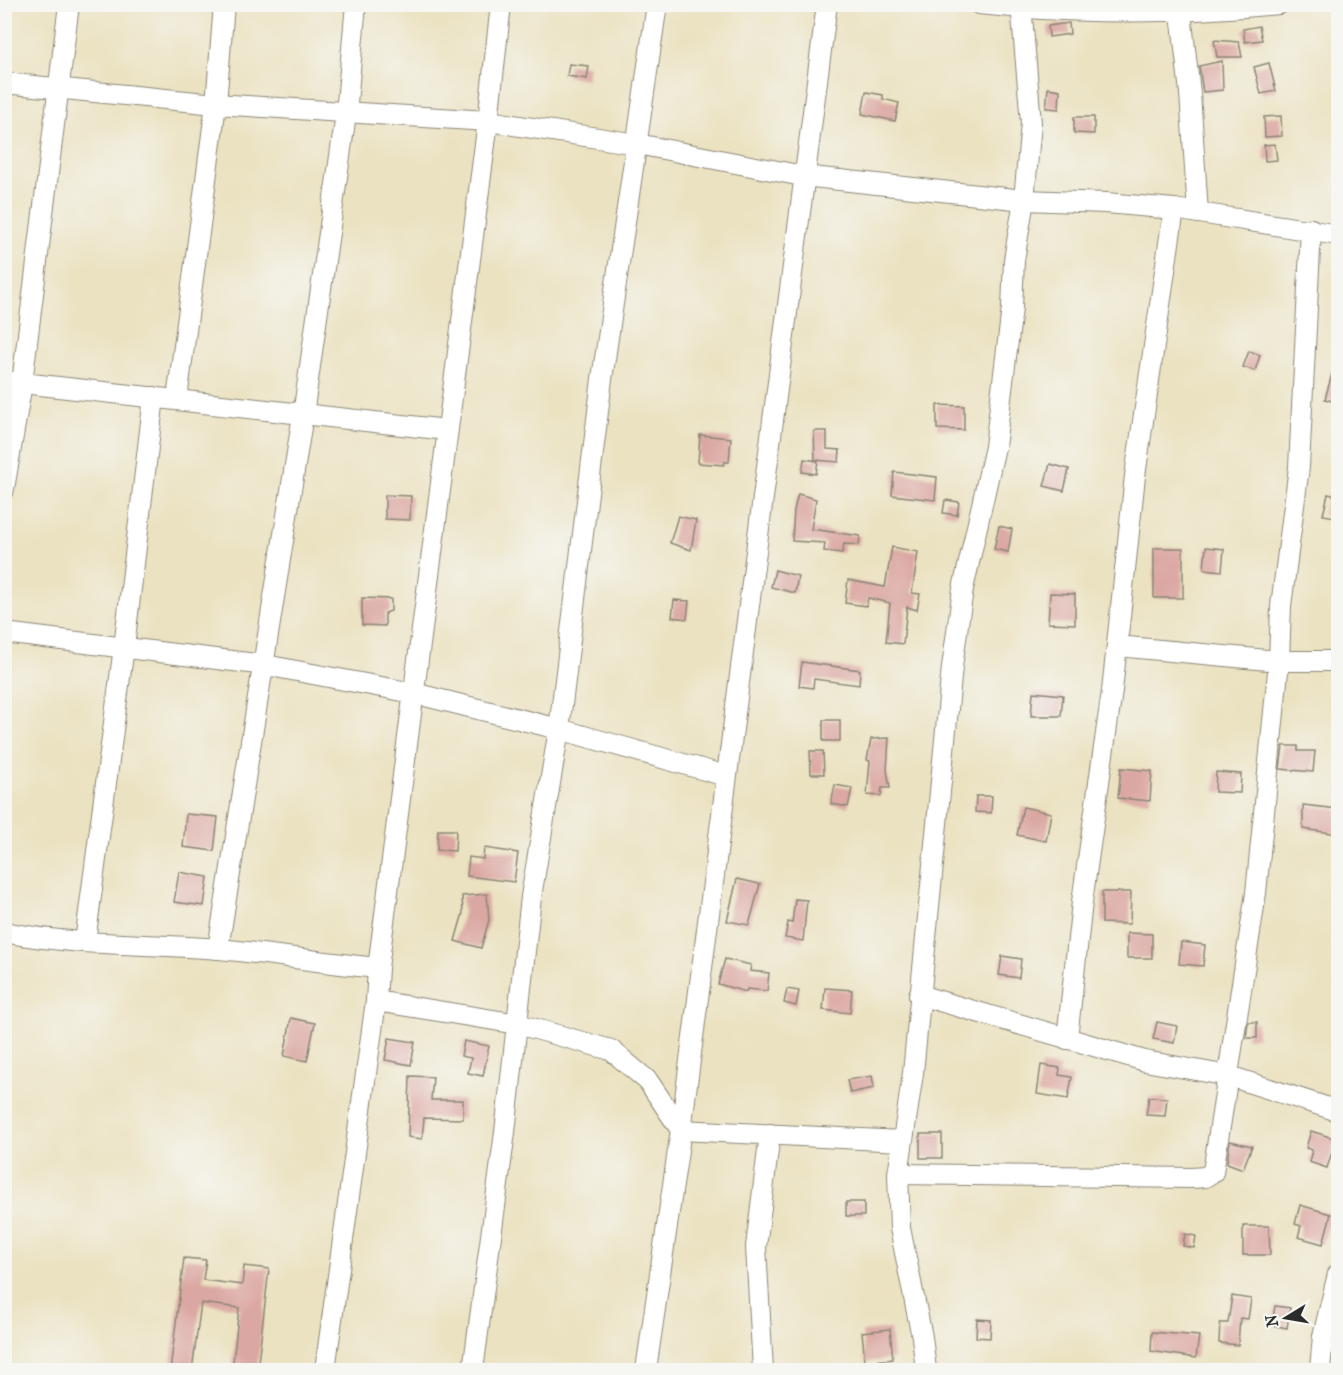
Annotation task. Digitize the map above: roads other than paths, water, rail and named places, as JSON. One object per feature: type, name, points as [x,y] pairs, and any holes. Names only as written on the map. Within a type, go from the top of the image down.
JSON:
[{"type":"street","points":[[4,489],[13,382],[69,4]]},
{"type":"street","points":[[177,399],[216,104],[224,4]]},
{"type":"street","points":[[218,949],[303,416],[346,114],[356,4]]},
{"type":"street","points":[[325,1371],[376,1001],[378,968],[488,121],[501,4]]},
{"type":"street","points":[[473,1371],[518,1024],[531,897],[559,729],[602,379],[657,4]]},
{"type":"street","points":[[646,1371],[681,1130],[827,4]]},
{"type":"street","points":[[979,4],[1058,12],[1279,4]]},
{"type":"street","points":[[926,1371],[922,1337],[900,1228],[898,1174],[913,1073],[952,667],[963,589],[994,447],[1012,308],[1014,260],[1024,200],[1031,123],[1021,7]]},
{"type":"street","points":[[1180,8],[1190,93],[1198,213]]},
{"type":"street","points":[[4,83],[216,104],[346,114],[488,121],[637,144],[803,176],[1024,200],[1106,202],[1174,209],[1338,235]]},
{"type":"street","points":[[1067,1039],[1082,902],[1117,646],[1135,476],[1174,209]]},
{"type":"street","points":[[898,1174],[1205,1177],[1213,1172],[1217,1160],[1256,894],[1279,661],[1281,606],[1299,467],[1311,229]]},
{"type":"street","points":[[13,382],[177,399],[303,416],[447,430]]},
{"type":"street","points":[[85,942],[154,397]]},
{"type":"street","points":[[4,633],[265,665],[413,693],[559,729],[726,776]]},
{"type":"street","points":[[1117,646],[1279,661],[1338,661]]},
{"type":"street","points":[[4,932],[85,942],[218,949],[378,968]]},
{"type":"street","points":[[919,995],[1145,1061],[1229,1076],[1338,1110]]},
{"type":"street","points":[[376,1001],[518,1024],[611,1050],[648,1081],[681,1130]]},
{"type":"street","points":[[681,1130],[902,1140]]},
{"type":"street","points":[[763,1371],[756,1247],[770,1134]]},
{"type":"street","points":[[1320,1371],[1323,1336],[1338,1274]]}]
